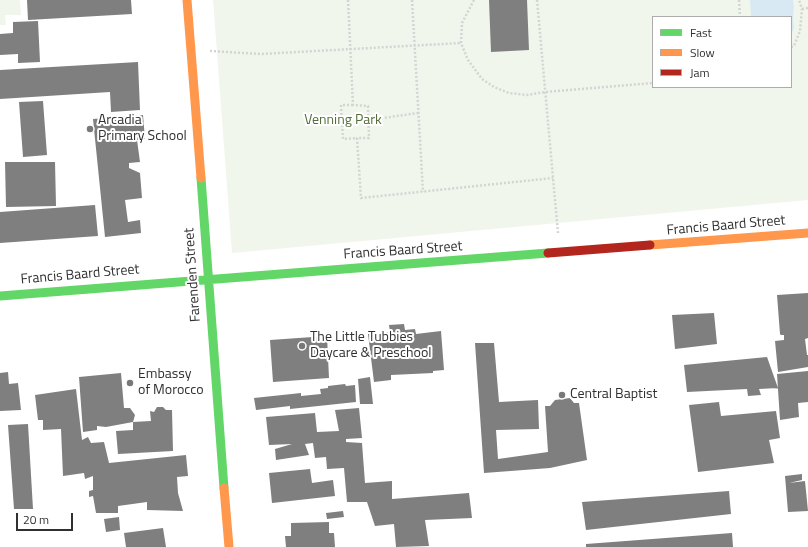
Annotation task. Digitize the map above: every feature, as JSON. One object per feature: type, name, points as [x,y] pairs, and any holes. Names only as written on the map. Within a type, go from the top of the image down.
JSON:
[{"type":"main road","name":"Farenden Street","points":[[187,0],[229,547]]},
{"type":"main road","name":"Francis Baard Street","points":[[0,296],[208,279],[560,254],[808,233]]},
{"type":"path","points":[[348,0],[353,105]]},
{"type":"path","points":[[412,0],[423,192]]},
{"type":"path","points":[[474,0],[462,23],[461,43],[468,60],[482,79],[494,87],[510,93],[527,95],[545,92],[652,83]]},
{"type":"path","points":[[537,0],[560,254]]},
{"type":"path","points":[[739,0],[740,16]]},
{"type":"path","points":[[792,47],[794,46],[800,31],[802,9],[799,0]]},
{"type":"path","points":[[802,9],[808,8]]},
{"type":"path","points":[[191,51],[261,54],[461,43]]},
{"type":"path","points":[[341,105],[368,106],[369,120],[369,138],[343,139],[341,105]]},
{"type":"path","points":[[369,120],[418,113]]},
{"type":"path","points":[[328,123],[342,123]]},
{"type":"path","points":[[357,138],[361,198],[553,178]]},
{"type":"green space","points":[[0,0],[20,0],[21,15],[5,15],[6,25],[0,25]]},
{"type":"green space","name":"Venning Park","points":[[213,0],[808,0],[808,200],[232,253]]},
{"type":"shaded area","points":[[750,0],[793,0],[794,28],[792,33],[792,16],[751,16]]},
{"type":"building","points":[[27,0],[131,0],[132,14],[28,20]]},
{"type":"building","points":[[489,0],[527,0],[529,50],[491,52]]},
{"type":"building","points":[[38,21],[40,62],[18,63],[18,54],[0,55],[0,34],[13,33],[13,22]]},
{"type":"building","points":[[138,62],[140,110],[111,112],[110,92],[0,99],[0,70]]},
{"type":"building","points":[[43,101],[47,155],[23,157],[19,102]]},
{"type":"building","points":[[143,115],[145,139],[137,140],[140,162],[129,163],[129,168],[140,173],[142,198],[125,200],[128,222],[140,220],[141,233],[105,237],[93,119]]},
{"type":"building","points":[[5,162],[55,162],[56,206],[6,207]]},
{"type":"building","points":[[95,205],[98,236],[0,243],[0,212]]},
{"type":"building","points":[[808,293],[808,338],[805,339],[808,355],[808,367],[778,372],[775,341],[784,340],[784,335],[780,334],[777,295]]},
{"type":"building","points":[[714,313],[717,344],[675,349],[672,315]]},
{"type":"building","points":[[404,324],[405,330],[415,329],[416,334],[441,331],[444,370],[433,371],[433,373],[391,375],[391,380],[374,382],[368,334],[390,332],[389,325]]},
{"type":"building","points":[[327,336],[329,378],[273,382],[270,340]]},
{"type":"building","points":[[475,343],[494,343],[499,402],[538,400],[539,429],[496,430],[498,459],[548,452],[545,406],[550,406],[555,400],[570,398],[574,403],[579,403],[587,460],[550,468],[484,473]]},
{"type":"building","points":[[767,357],[778,388],[759,389],[761,395],[748,396],[747,389],[687,392],[684,365]]},
{"type":"building","points":[[808,371],[808,402],[798,403],[799,417],[780,420],[777,374]]},
{"type":"building","points":[[8,372],[9,384],[18,383],[21,410],[0,411],[0,373]]},
{"type":"building","points":[[121,373],[124,408],[130,408],[135,415],[133,422],[106,427],[97,426],[97,430],[83,432],[79,377]]},
{"type":"building","points":[[370,377],[373,404],[360,404],[358,379]]},
{"type":"building","points":[[345,384],[346,386],[355,385],[356,402],[290,409],[290,406],[256,410],[254,398],[301,393],[301,396],[321,394],[320,389],[328,388],[328,386]]},
{"type":"building","points":[[76,389],[82,440],[88,437],[91,443],[104,442],[109,463],[186,455],[188,476],[177,477],[178,493],[183,511],[147,510],[147,502],[118,506],[118,513],[96,513],[93,496],[89,497],[89,491],[93,490],[93,476],[85,479],[84,473],[63,476],[61,429],[43,430],[43,420],[38,420],[35,395]]},
{"type":"building","points":[[719,402],[721,416],[776,411],[780,438],[769,440],[774,463],[698,472],[689,405]]},
{"type":"building","points":[[157,407],[172,410],[173,451],[118,454],[116,431],[133,430],[133,422],[151,421],[150,411],[154,412]]},
{"type":"building","points":[[359,408],[362,438],[346,439],[346,442],[362,443],[365,483],[392,481],[392,499],[469,493],[472,518],[425,520],[429,546],[396,547],[394,524],[375,526],[367,502],[347,502],[344,468],[327,469],[326,457],[315,458],[313,443],[305,444],[309,455],[276,460],[275,449],[292,444],[269,445],[266,417],[315,413],[317,432],[339,431],[335,410]]},
{"type":"building","points":[[28,424],[33,509],[14,509],[8,425]]},
{"type":"building","points":[[310,469],[312,483],[333,480],[335,496],[272,503],[269,473]]},
{"type":"building","points":[[802,474],[802,480],[789,483],[805,481],[808,511],[788,512],[785,476]]},
{"type":"building","points":[[729,491],[731,514],[586,530],[582,502]]},
{"type":"building","points":[[343,511],[344,517],[327,519],[326,513]]},
{"type":"building","points":[[119,517],[120,530],[106,532],[104,519]]},
{"type":"building","points":[[329,522],[329,533],[334,533],[335,547],[286,547],[285,536],[291,536],[291,523]]},
{"type":"building","points":[[163,528],[166,547],[126,547],[124,533]]},
{"type":"building","points":[[732,533],[733,547],[586,547],[586,544]]},
{"type":"traffic: fast","points":[[201,178],[224,488]]},
{"type":"traffic: fast","points":[[0,296],[548,253]]},
{"type":"traffic: slow","points":[[187,0],[201,178]]},
{"type":"traffic: slow","points":[[650,245],[808,233]]},
{"type":"traffic: slow","points":[[224,488],[229,547]]},
{"type":"traffic: jam","points":[[548,253],[650,245]]},
{"type":"place","name":"Arcadia Primary School","points":[[90,129]]},
{"type":"place","name":"The Little Tubbies Daycare & Preschool","points":[[302,346]]},
{"type":"place","name":"Embassy of Morocco","points":[[130,383]]},
{"type":"place","name":"Central Baptist","points":[[562,395]]}]
